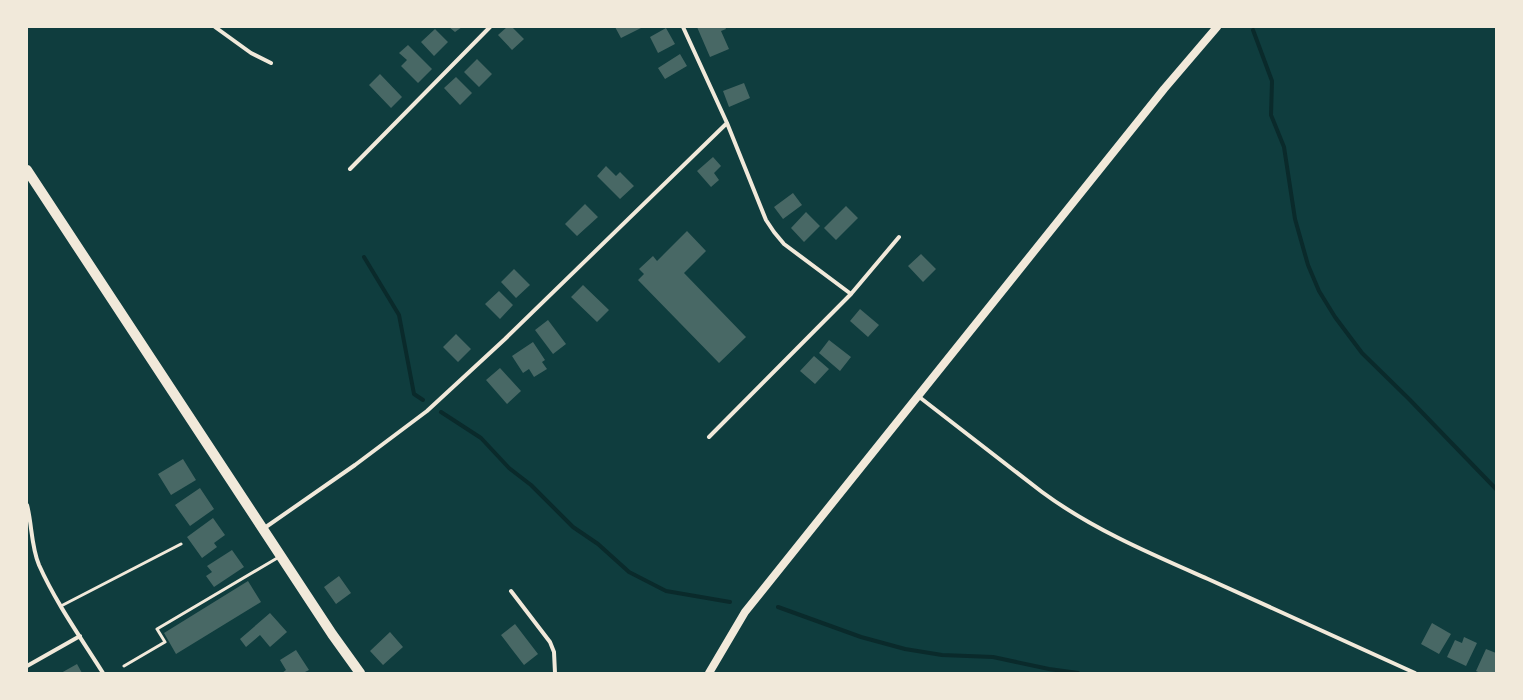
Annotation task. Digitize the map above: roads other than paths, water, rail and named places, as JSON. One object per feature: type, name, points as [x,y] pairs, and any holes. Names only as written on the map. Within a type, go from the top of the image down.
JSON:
[{"type":"main road","points":[[709,673],[745,612],[1164,89],[1217,27]]},
{"type":"main road","points":[[27,170],[263,529],[360,673]]},
{"type":"street","points":[[215,27],[250,53],[271,63]]},
{"type":"street","points":[[350,169],[490,27]]},
{"type":"street","points":[[684,27],[727,123],[766,220],[784,244],[851,294]]},
{"type":"street","points":[[263,529],[355,465],[427,411],[505,339],[727,123]]},
{"type":"street","points":[[709,438],[851,294],[899,237]]},
{"type":"street","points":[[918,396],[1053,501],[1094,525],[1188,570],[1415,673]]},
{"type":"street","points":[[27,505],[34,547],[39,564],[62,606],[103,673]]},
{"type":"street","points":[[511,591],[550,642],[554,652],[555,673]]},
{"type":"street","points":[[27,666],[80,636]]},
{"type":"lane","points":[[62,606],[181,544]]},
{"type":"lane","points":[[124,666],[165,642],[157,629],[281,556]]},
{"type":"waterway","points":[[1253,30],[1272,81],[1271,115],[1284,147],[1295,219],[1308,265],[1319,291],[1335,317],[1362,353],[1496,489]]},
{"type":"waterway","points":[[364,257],[399,315],[414,394],[423,400]]},
{"type":"waterway","points":[[441,412],[481,438],[509,468],[531,485],[573,527],[598,544],[629,572],[666,591],[730,602]]},
{"type":"waterway","points":[[778,607],[861,637],[905,649],[942,655],[993,657],[1049,669],[1078,673]]}]
